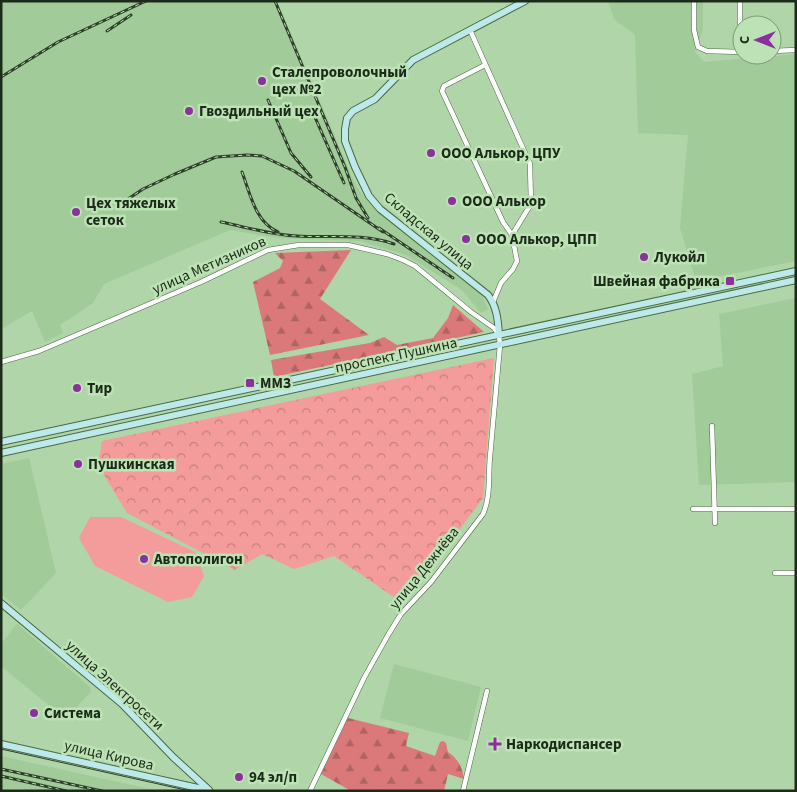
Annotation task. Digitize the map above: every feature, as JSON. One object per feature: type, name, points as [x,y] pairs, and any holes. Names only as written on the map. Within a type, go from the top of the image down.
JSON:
[{"type":"main road","name":"Складская улица","points":[[493,302],[488,295],[380,209],[369,196],[355,167],[345,141],[345,129],[347,118],[353,111],[374,99],[413,60],[525,1]]},
{"type":"main road","name":"проспект Пушкина","points":[[1,442],[796,271]]},
{"type":"main road","name":"проспект Пушкина","points":[[1,453],[796,280]]},
{"type":"main road","points":[[493,302],[497,314],[499,335]]},
{"type":"main road","points":[[99,421],[101,432]]},
{"type":"main road","name":"улица Электросети","points":[[1,603],[122,704],[173,757],[210,790]]},
{"type":"main road","name":"улица Кирова","points":[[1,744],[210,790]]},
{"type":"street","points":[[694,1],[694,30],[698,47],[706,51],[732,52]]},
{"type":"street","points":[[740,1],[740,15]]},
{"type":"street","points":[[470,30],[530,164],[531,204],[512,234]]},
{"type":"street","points":[[782,51],[796,50]]},
{"type":"street","points":[[485,65],[444,86],[442,91],[503,222],[512,234],[517,260],[513,269],[501,284],[493,302]]},
{"type":"street","name":"улица Метизников","points":[[1,362],[39,352],[201,282],[268,250],[299,245],[348,245],[366,248],[403,260],[416,266],[471,312],[494,328],[499,335]]},
{"type":"street","name":"улица Дежнёва","points":[[310,791],[364,678],[388,635],[401,614],[431,582],[483,514],[488,503],[500,345],[499,335]]},
{"type":"street","points":[[712,426],[715,523]]},
{"type":"street","points":[[693,509],[796,509]]},
{"type":"street","points":[[775,573],[796,573]]},
{"type":"street","points":[[463,791],[487,691]]},
{"type":"shaded area","points":[[1,1],[277,1],[356,186],[384,218],[465,280],[482,296],[488,309],[481,313],[462,290],[406,255],[360,241],[279,238],[230,230],[104,284],[93,303],[60,325],[63,333],[45,342],[32,311],[1,329]]},
{"type":"shaded area","points":[[608,1],[703,1],[703,30],[695,52],[704,62],[732,60],[732,65],[782,65],[782,55],[796,54],[796,261],[696,281],[680,228],[688,135],[638,133],[635,35],[614,19]]},
{"type":"shaded area","points":[[796,298],[796,482],[699,485],[692,374],[723,366],[719,314]]},
{"type":"shaded area","points":[[29,458],[56,573],[21,610],[1,594],[1,464]]},
{"type":"shaded area","points":[[17,624],[90,687],[91,691],[74,710],[52,708],[1,666],[1,644]]},
{"type":"shaded area","points":[[394,664],[481,687],[468,741],[380,718]]},
{"type":"shaded area","points":[[1,756],[159,791],[1,791]]},
{"type":"green space","points":[[351,250],[320,299],[369,335],[270,355],[253,282],[280,268],[283,261],[275,253]]},
{"type":"green space","points":[[453,305],[484,332],[274,377],[271,360],[370,343],[384,337],[397,345],[433,338],[448,318]]},
{"type":"green space","points":[[494,358],[483,498],[404,604],[334,556],[294,569],[262,554],[235,570],[127,513],[98,465],[102,441]]},
{"type":"green space","name":"Автополигон","points":[[90,517],[121,517],[195,552],[204,576],[192,597],[168,602],[95,566],[79,538]]},
{"type":"green space","points":[[348,718],[409,733],[406,746],[435,756],[440,742],[443,741],[446,743],[448,752],[459,763],[464,779],[448,774],[444,791],[351,791],[321,774]]},
{"type":"tram line","points":[[1,749],[190,791]]},
{"type":"railway","points":[[1,77],[58,42],[146,1]]},
{"type":"railway","points":[[275,1],[345,167],[356,198],[368,218]]},
{"type":"railway","points":[[107,31],[131,15]]},
{"type":"railway","points":[[268,100],[291,153],[311,177]]},
{"type":"railway","points":[[314,115],[344,183]]},
{"type":"railway","points":[[128,199],[143,189],[216,157],[262,156],[294,171],[383,232]]},
{"type":"railway","points":[[242,172],[254,206],[264,221],[278,232]]},
{"type":"railway","points":[[221,222],[278,234],[370,238],[394,244]]},
{"type":"railway","points":[[379,228],[453,278]]},
{"type":"railway","points":[[1,769],[102,791]]},
{"type":"railway","points":[[1,776],[66,791]]},
{"type":"place","name":"Сталепроволочный цех №2","points":[[262,81]]},
{"type":"place","name":"Гвоздильный цех","points":[[189,111]]},
{"type":"place","name":"ООО Алькор, ЦПУ","points":[[431,153]]},
{"type":"place","name":"ООО Алькор","points":[[452,201]]},
{"type":"place","name":"Цех тяжелых сеток","points":[[76,212]]},
{"type":"place","name":"ООО Алькор, ЦПП","points":[[466,239]]},
{"type":"place","name":"Лукойл","points":[[644,257]]},
{"type":"place","name":"Швейная фабрика","points":[[730,281]]},
{"type":"place","name":"ММЗ","points":[[250,383]]},
{"type":"place","name":"Тир","points":[[77,388]]},
{"type":"place","name":"Пушкинская","points":[[78,464]]},
{"type":"place","name":"Автополигон","points":[[144,559]]},
{"type":"place","name":"Система","points":[[34,713]]},
{"type":"place","name":"Наркодиспансер","points":[[495,744]]},
{"type":"place","name":"94 эл/п","points":[[239,777]]}]
